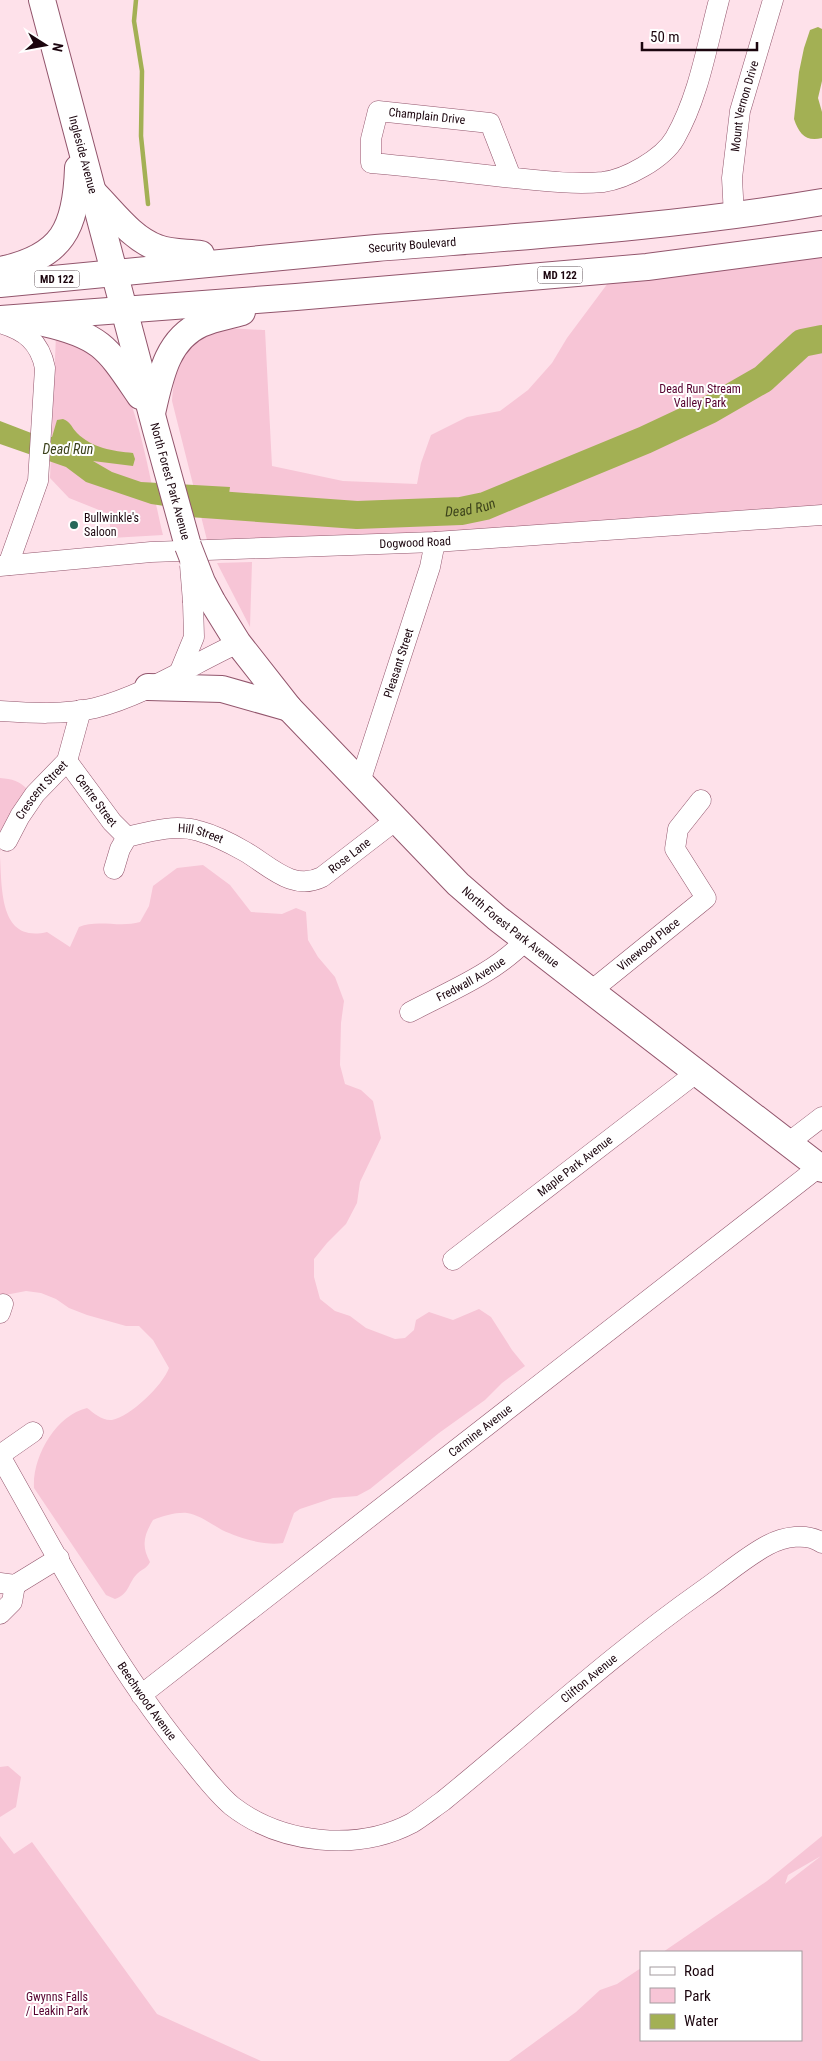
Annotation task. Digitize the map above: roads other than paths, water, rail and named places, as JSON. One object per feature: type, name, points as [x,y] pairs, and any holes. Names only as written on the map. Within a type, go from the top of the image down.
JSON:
[{"type":"main road","name":"Ingleside Avenue","points":[[42,0],[124,310]]},
{"type":"main road","points":[[0,270],[38,256],[54,246],[66,232],[73,218],[77,201],[79,140]]},
{"type":"main road","points":[[93,192],[132,232],[159,249],[259,258]]},
{"type":"main road","name":"Security Boulevard","points":[[0,284],[115,274],[259,258],[642,226],[734,216],[822,202]]},
{"type":"main road","name":"MD 122","points":[[7,320],[646,267],[822,244]]},
{"type":"main road","points":[[154,422],[166,360],[175,344],[186,333],[201,324],[296,297]]},
{"type":"main road","name":"North Forest Park Avenue","points":[[124,310],[188,546],[202,582],[202,602],[238,643],[289,708],[458,884],[591,991],[821,1168]]},
{"type":"main road","points":[[7,320],[72,329],[89,337],[105,348],[117,362],[154,422]]},
{"type":"main road","points":[[148,687],[222,689],[289,708]]},
{"type":"street","name":"Champlain Drive","points":[[511,177],[490,123],[378,110],[371,139],[371,163],[511,177],[566,182],[603,182],[632,174],[652,160],[674,140],[686,116],[719,0]]},
{"type":"street","name":"Mount Vernon Drive","points":[[734,216],[732,178],[740,111],[773,0]]},
{"type":"street","points":[[4,566],[16,539],[40,460],[45,368],[35,342],[7,320]]},
{"type":"street","name":"Dogwood Road","points":[[4,566],[93,556],[231,548],[435,542],[822,515]]},
{"type":"street","name":"Pleasant Street","points":[[360,782],[430,567],[435,542]]},
{"type":"street","points":[[180,671],[194,637],[202,602]]},
{"type":"street","points":[[0,710],[81,710],[95,708],[148,687],[238,643]]},
{"type":"street","name":"Crescent Street","points":[[7,841],[20,816],[35,794],[67,761],[81,710]]},
{"type":"street","name":"Centre Street","points":[[67,761],[112,822],[128,837]]},
{"type":"street","name":"Vinewood Place","points":[[591,991],[706,898],[675,849],[678,829],[701,800]]},
{"type":"street","name":"Rose Lane","points":[[299,882],[313,882],[322,877],[396,820]]},
{"type":"street","name":"Hill Street","points":[[128,837],[164,828],[197,830],[244,851],[282,876],[299,882]]},
{"type":"street","points":[[114,869],[120,849],[128,837]]},
{"type":"street","name":"Fredwall Avenue","points":[[410,1012],[495,967],[510,956],[526,940]]},
{"type":"street","name":"Maple Park Avenue","points":[[453,1260],[696,1073]]},
{"type":"street","points":[[788,1143],[822,1117]]},
{"type":"street","name":"Carmine Avenue","points":[[141,1695],[821,1168]]},
{"type":"street","points":[[0,1456],[33,1432]]},
{"type":"street","name":"Beechwood Avenue","points":[[0,1456],[116,1657],[141,1695],[217,1792],[233,1806],[260,1824],[299,1836],[330,1841],[374,1836]]},
{"type":"street","name":"Clifton Avenue","points":[[374,1836],[412,1823],[443,1801],[620,1652],[667,1616],[768,1546],[792,1538],[817,1541]]},
{"type":"street","points":[[0,1614],[12,1602],[7,1584],[59,1558]]},
{"type":"water","points":[[818,27],[822,29],[822,81],[818,98],[822,112],[822,138],[812,139],[807,138],[801,133],[794,119],[799,72],[804,48],[810,30]]},
{"type":"water","name":"Dead Run","points":[[63,419],[70,423],[77,433],[89,442],[110,450],[133,453],[135,459],[133,466],[93,461],[112,472],[141,482],[230,487],[226,515],[151,504],[86,482],[66,467],[0,444],[0,421],[39,436],[52,437],[57,420]]},
{"type":"waterway","points":[[136,0],[134,21],[142,71],[141,136],[148,204]]},
{"type":"waterway","name":"Dead Run","points":[[190,503],[357,515],[461,511],[485,506],[645,440],[709,410],[763,379],[802,343],[822,339]]},
{"type":"place","name":"Bullwinkle's Saloon","points":[[74,525]]},
{"type":"park label","name":"Dead Run Stream Valley Park","points":[[700,396]]},
{"type":"park label","name":"Gwynns Falls / Leakin Park","points":[[57,2004]]}]
